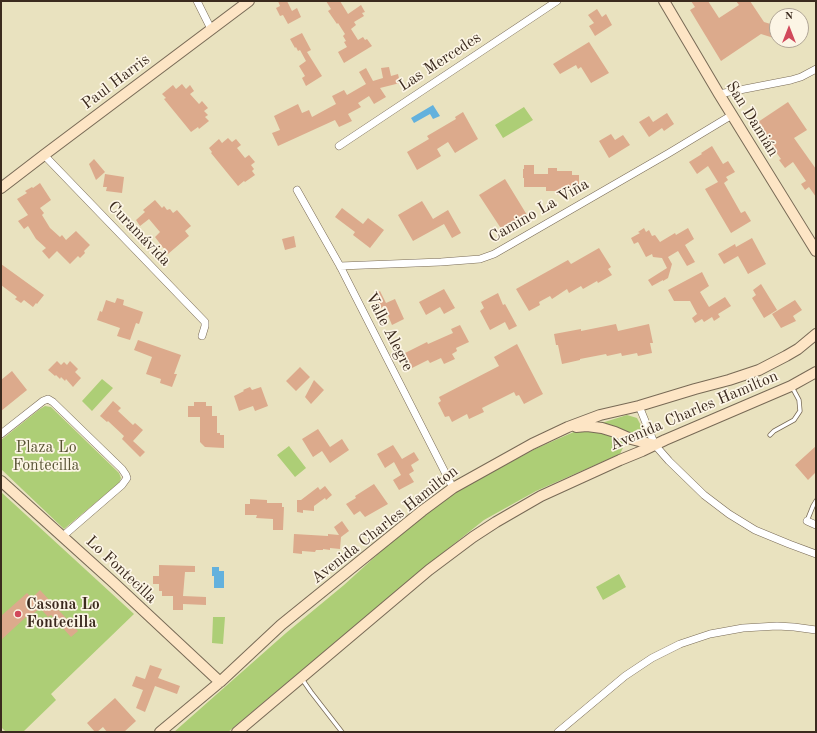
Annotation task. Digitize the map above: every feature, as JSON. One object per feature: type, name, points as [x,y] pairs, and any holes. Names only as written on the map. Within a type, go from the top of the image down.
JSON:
[{"type":"main road","name":"Paul Harris","points":[[1,188],[249,1]]},
{"type":"main road","name":"San Damián","points":[[664,1],[719,94],[816,251]]},
{"type":"main road","name":"Avenida Charles Hamilton","points":[[160,732],[220,682],[281,625],[422,511],[453,488],[532,444],[568,427],[600,415],[639,406],[759,370],[798,349],[816,334]]},
{"type":"main road","name":"Avenida Charles Hamilton","points":[[237,732],[429,570],[473,537],[506,516],[541,496],[791,386],[816,372]]},
{"type":"main road","points":[[568,427],[587,426],[602,428],[631,439],[655,445]]},
{"type":"main road","points":[[620,460],[628,452],[631,439]]},
{"type":"main road","name":"Lo Fontecilla","points":[[1,480],[220,682]]},
{"type":"street","points":[[197,1],[211,29]]},
{"type":"street","name":"Las Mercedes","points":[[339,146],[557,1]]},
{"type":"street","points":[[719,94],[791,80],[816,69]]},
{"type":"street","name":"Camino La Viña","points":[[340,266],[480,259],[494,254],[732,115]]},
{"type":"street","name":"Curamávida","points":[[44,155],[205,322],[202,336]]},
{"type":"street","name":"Valle Alegre","points":[[297,190],[340,266],[453,488]]},
{"type":"street","points":[[1,434],[43,401],[48,400],[53,402],[122,469],[126,475],[127,478],[122,486],[63,536]]},
{"type":"street","points":[[639,406],[655,445],[669,461],[710,500],[755,530],[772,538],[816,554]]},
{"type":"street","points":[[807,521],[816,525]]},
{"type":"street","points":[[558,732],[625,676],[652,658],[680,644],[710,634],[743,628],[777,626],[816,630]]},
{"type":"lane","points":[[770,435],[774,431],[794,420],[800,411],[799,400],[791,386]]},
{"type":"lane","points":[[807,521],[816,502]]},
{"type":"lane","points":[[302,678],[342,732]]},
{"type":"green space","points":[[524,107],[533,120],[503,138],[495,125]]},
{"type":"green space","points":[[102,379],[113,388],[92,411],[82,401]]},
{"type":"green space","name":"Plaza Lo Fontecilla","points":[[45,406],[51,407],[119,473],[121,478],[119,483],[64,529],[1,469],[1,440]]},
{"type":"green space","points":[[627,415],[637,418],[646,435],[645,438],[629,435],[620,454],[536,491],[484,520],[425,567],[228,732],[174,732],[286,633],[344,585],[423,513],[454,493],[535,449],[576,431]]},
{"type":"green space","points":[[289,446],[306,468],[295,477],[277,455]]},
{"type":"green space","points":[[1,492],[134,614],[51,694],[56,700],[23,732],[6,732],[1,727]]},
{"type":"green space","points":[[619,574],[626,587],[603,600],[596,587]]},
{"type":"green space","points":[[213,617],[225,617],[223,644],[212,643]]},
{"type":"water","points":[[433,105],[440,116],[433,119],[430,114],[414,123],[411,118]]},
{"type":"water","points":[[212,567],[219,567],[219,571],[224,571],[224,588],[214,588]]},
{"type":"building","points":[[278,1],[287,1],[292,11],[297,8],[301,17],[288,24],[283,15],[280,16],[276,8],[280,6]]},
{"type":"building","points":[[326,1],[340,1],[348,14],[361,5],[365,12],[362,13],[364,16],[354,22],[356,25],[351,29],[358,40],[363,37],[365,40],[367,39],[372,46],[344,63],[338,52],[347,47],[343,36],[345,34],[328,11],[331,9]]},
{"type":"building","points":[[691,1],[708,1],[719,18],[739,5],[736,1],[750,1],[764,22],[769,24],[769,36],[761,34],[721,61],[690,10],[695,7]]},
{"type":"building","points":[[597,9],[602,17],[606,14],[612,25],[595,36],[589,26],[594,23],[588,15]]},
{"type":"building","points":[[302,33],[311,50],[307,52],[322,76],[306,86],[302,78],[305,76],[299,66],[306,61],[300,50],[298,51],[296,47],[295,48],[290,39]]},
{"type":"building","points":[[589,42],[609,73],[591,83],[581,67],[578,69],[576,65],[560,74],[553,64]]},
{"type":"building","points":[[389,67],[391,76],[398,74],[400,83],[380,88],[386,97],[374,104],[369,96],[358,103],[361,107],[348,114],[352,121],[339,127],[335,120],[278,146],[272,133],[280,130],[274,116],[298,104],[302,113],[309,110],[312,117],[336,104],[332,96],[344,90],[347,95],[366,84],[359,72],[366,68],[373,81],[383,78],[381,68]]},
{"type":"building","points":[[182,84],[186,89],[190,85],[194,91],[190,94],[199,104],[202,101],[208,108],[204,111],[208,115],[205,117],[209,121],[199,129],[198,127],[191,132],[164,99],[166,98],[162,94],[173,85],[176,89]]},
{"type":"building","points":[[788,102],[807,130],[794,138],[816,169],[816,197],[809,187],[805,190],[801,184],[806,181],[793,162],[785,168],[758,122]]},
{"type":"building","points":[[463,112],[478,139],[455,153],[448,142],[437,149],[441,156],[417,170],[407,152],[429,139],[427,136],[456,119],[455,117]]},
{"type":"building","points":[[667,113],[674,124],[664,131],[662,128],[649,137],[639,122],[649,116],[653,122]]},
{"type":"building","points":[[611,134],[615,140],[623,135],[630,145],[609,158],[599,141]]},
{"type":"building","points":[[228,138],[232,142],[236,139],[241,145],[237,148],[245,158],[249,155],[255,162],[251,165],[254,169],[252,171],[255,175],[238,186],[211,153],[212,152],[209,148],[219,139],[222,143]]},
{"type":"building","points":[[712,146],[723,164],[728,161],[735,172],[726,177],[728,180],[724,183],[741,213],[745,211],[751,221],[731,233],[705,189],[718,182],[708,166],[697,174],[689,162]]},
{"type":"building","points":[[94,159],[105,172],[96,180],[89,164]]},
{"type":"building","points":[[524,165],[534,165],[534,174],[548,174],[548,168],[557,168],[557,171],[572,171],[572,175],[579,175],[579,187],[577,187],[577,191],[565,191],[565,195],[557,195],[557,191],[546,191],[546,187],[524,187]]},
{"type":"building","points":[[105,174],[124,177],[122,193],[106,191],[107,187],[103,187]]},
{"type":"building","points":[[505,179],[527,215],[502,230],[479,195]]},
{"type":"building","points":[[40,183],[51,200],[40,208],[44,213],[42,215],[50,228],[60,237],[62,235],[66,240],[76,231],[90,245],[80,258],[78,256],[70,264],[57,251],[49,259],[42,251],[46,248],[36,239],[28,226],[24,229],[18,221],[28,215],[17,199],[27,193],[25,191]]},
{"type":"building","points":[[155,200],[162,208],[164,206],[167,210],[170,209],[173,213],[177,210],[191,226],[185,231],[189,236],[168,254],[155,237],[160,232],[149,219],[140,226],[136,220],[145,212],[143,210]]},
{"type":"building","points":[[422,201],[433,219],[448,210],[461,233],[452,238],[444,224],[413,241],[398,215]]},
{"type":"building","points":[[342,208],[363,224],[368,218],[384,230],[370,248],[353,235],[355,232],[335,217]]},
{"type":"building","points":[[644,228],[646,232],[649,230],[652,236],[655,235],[660,242],[675,233],[676,235],[688,228],[694,239],[685,245],[695,262],[687,266],[678,251],[668,257],[672,264],[668,278],[652,286],[648,280],[667,268],[662,258],[653,257],[652,254],[646,257],[638,242],[634,244],[631,238],[640,233],[638,232]]},
{"type":"building","points":[[294,236],[296,247],[285,250],[282,239]]},
{"type":"building","points":[[752,238],[766,264],[748,274],[738,256],[724,264],[718,254],[735,244],[736,247]]},
{"type":"building","points":[[599,248],[611,267],[608,269],[612,275],[583,289],[581,286],[569,293],[567,289],[552,299],[550,296],[539,302],[540,305],[529,311],[516,289],[568,260],[571,264]]},
{"type":"building","points":[[1,264],[44,295],[37,304],[36,303],[33,307],[24,300],[21,303],[15,299],[17,297],[1,285]]},
{"type":"building","points":[[702,272],[709,286],[700,292],[709,307],[725,297],[731,306],[718,314],[720,317],[714,321],[712,317],[704,322],[702,319],[695,323],[692,318],[697,314],[690,301],[674,301],[668,290]]},
{"type":"building","points":[[761,284],[777,310],[764,318],[752,298],[756,295],[753,290]]},
{"type":"building","points":[[444,289],[455,308],[444,314],[440,307],[426,315],[419,302]]},
{"type":"building","points":[[380,291],[386,303],[395,299],[404,319],[392,325],[384,306],[381,308],[374,294]]},
{"type":"building","points":[[498,293],[503,305],[505,304],[517,326],[509,330],[505,322],[490,330],[480,311],[484,308],[481,302]]},
{"type":"building","points":[[117,298],[124,300],[123,305],[143,312],[139,324],[136,323],[130,340],[117,336],[120,328],[97,320],[100,311],[102,312],[106,300],[115,303]]},
{"type":"building","points":[[795,300],[802,310],[793,316],[796,321],[781,328],[772,314]]},
{"type":"building","points":[[616,324],[618,331],[649,324],[653,343],[650,343],[652,353],[638,356],[637,353],[622,356],[621,353],[607,356],[606,354],[562,364],[554,334],[581,329],[581,331]]},
{"type":"building","points":[[460,325],[469,342],[456,348],[457,351],[452,354],[455,359],[444,364],[441,358],[430,363],[428,360],[412,368],[405,353],[427,342],[428,344],[453,333],[451,329]]},
{"type":"building","points":[[138,340],[181,355],[174,374],[177,374],[172,387],[160,383],[161,379],[146,374],[152,357],[134,350]]},
{"type":"building","points":[[517,344],[543,394],[524,404],[519,395],[516,396],[514,392],[482,408],[484,412],[469,419],[467,414],[452,422],[449,416],[445,417],[438,403],[441,401],[439,397],[499,366],[494,357]]},
{"type":"building","points":[[57,361],[61,365],[64,362],[67,365],[70,361],[78,369],[75,372],[81,378],[73,387],[66,379],[65,381],[61,377],[60,379],[48,370]]},
{"type":"building","points":[[300,367],[310,377],[296,391],[286,381]]},
{"type":"building","points":[[12,371],[27,390],[1,411],[1,380]]},
{"type":"building","points":[[314,380],[324,390],[311,404],[305,397]]},
{"type":"building","points":[[250,387],[252,390],[261,387],[268,406],[255,411],[253,406],[239,411],[234,396]]},
{"type":"building","points":[[113,401],[121,408],[118,411],[133,425],[135,423],[143,430],[133,441],[145,452],[140,457],[122,439],[124,436],[108,421],[107,422],[100,416]]},
{"type":"building","points":[[194,402],[206,402],[206,406],[212,406],[212,416],[217,416],[217,433],[224,435],[224,448],[205,447],[200,442],[200,417],[188,417],[188,406],[194,406]]},
{"type":"building","points":[[318,429],[330,447],[342,439],[349,450],[330,463],[322,451],[313,457],[302,439]]},
{"type":"building","points":[[393,445],[402,459],[414,452],[419,460],[411,465],[414,471],[409,474],[414,482],[399,490],[393,480],[401,475],[394,462],[385,468],[377,454]]},
{"type":"building","points":[[816,446],[816,472],[808,480],[795,465]]},
{"type":"building","points":[[374,484],[388,504],[365,517],[360,511],[354,515],[346,504],[356,498],[355,496]]},
{"type":"building","points":[[325,486],[332,495],[314,506],[314,511],[303,510],[303,513],[297,512],[297,500],[301,500],[318,487],[320,490]]},
{"type":"building","points":[[250,499],[267,500],[267,503],[282,503],[282,507],[284,507],[283,530],[273,530],[273,519],[256,518],[257,515],[245,515],[245,504],[250,504]]},
{"type":"building","points":[[342,521],[349,531],[341,537],[340,549],[330,548],[330,550],[323,549],[316,550],[315,552],[302,551],[302,554],[293,553],[294,534],[328,536],[328,534],[339,535],[334,527]]},
{"type":"building","points":[[159,565],[195,566],[195,572],[185,572],[183,596],[206,597],[206,605],[183,604],[183,610],[173,610],[173,596],[162,596],[162,591],[159,591],[159,584],[153,584],[153,576],[159,576]]},
{"type":"building","name":"Casona Lo Fontecilla","points":[[40,590],[78,631],[71,637],[51,615],[48,617],[40,608],[27,619],[26,617],[1,640],[1,616],[27,593],[32,598]]},
{"type":"building","points":[[150,665],[162,669],[158,678],[180,686],[177,694],[155,686],[145,712],[136,708],[143,690],[132,686],[136,676],[145,679]]},
{"type":"building","points":[[115,698],[136,721],[124,732],[107,732],[103,727],[95,732],[87,723]]},
{"type":"place","name":"Casona Lo Fontecilla","points":[[18,614]]}]
